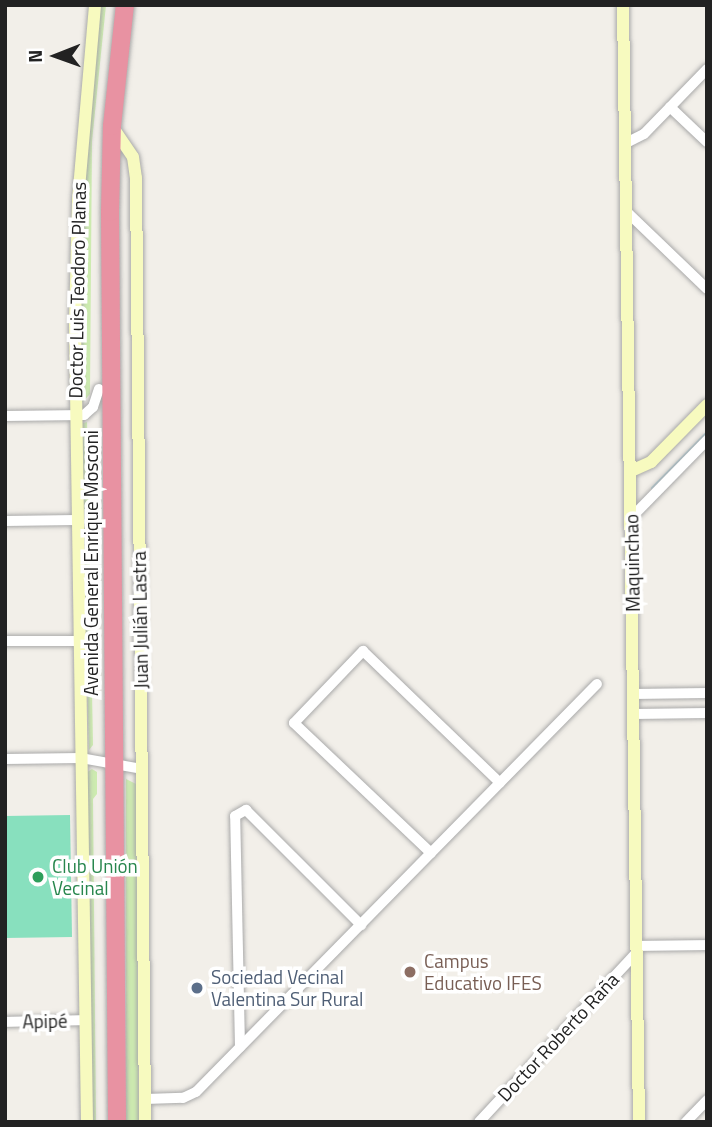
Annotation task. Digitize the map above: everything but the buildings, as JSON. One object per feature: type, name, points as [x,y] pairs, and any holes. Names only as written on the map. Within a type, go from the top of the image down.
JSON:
[{"type":"highway","name":"Avenida General Enrique Mosconi","points":[[113,5],[99,158],[99,389],[117,1122]]},
{"type":"highway","name":"Avenida General Enrique Mosconi","points":[[105,1122],[112,126],[125,5]]},
{"type":"street","name":"Doctor Luis Teodoro Planas","points":[[87,1122],[76,520],[76,225],[95,5]]},
{"type":"street","name":"Maquinchao","points":[[624,5],[639,1122]]},
{"type":"street","points":[[626,143],[642,136],[707,69]]},
{"type":"street","points":[[670,107],[707,142]]},
{"type":"street","name":"Juan Julián Lastra","points":[[112,126],[133,156],[136,170],[145,1122]]},
{"type":"street","points":[[627,212],[707,289]]},
{"type":"street","points":[[5,416],[75,416],[90,411],[99,389]]},
{"type":"street","points":[[631,471],[651,462],[707,405]]},
{"type":"street","points":[[631,518],[707,440]]},
{"type":"street","points":[[5,520],[76,520]]},
{"type":"street","points":[[5,641],[79,640]]},
{"type":"street","points":[[431,853],[294,723],[363,651],[500,783]]},
{"type":"street","points":[[145,1099],[190,1096],[597,684]]},
{"type":"street","points":[[633,694],[707,693]]},
{"type":"street","points":[[634,714],[707,713]]},
{"type":"street","points":[[5,759],[80,758],[142,769]]},
{"type":"street","points":[[240,1047],[235,816],[246,810],[360,925]]},
{"type":"street","points":[[637,949],[707,945]]},
{"type":"street","name":"Doctor Roberto Raña","points":[[479,1122],[637,949]]},
{"type":"street","name":"Apipé","points":[[5,1021],[85,1020]]},
{"type":"street","points":[[686,1122],[707,1100]]},
{"type":"green space","points":[[99,5],[106,5],[92,141],[90,394],[81,404],[79,254]]},
{"type":"green space","points":[[87,422],[93,745],[89,750],[80,424]]},
{"type":"green space","points":[[92,769],[97,772],[97,794],[93,799],[96,1122],[90,1122],[86,773]]},
{"type":"green space","points":[[126,779],[136,784],[139,1122],[126,1122]]},
{"type":"green space","name":"Club Unión Vecinal","points":[[70,815],[72,937],[5,938],[5,816]]},
{"type":"waterway","points":[[652,488],[707,432]]},
{"type":"place","name":"Club Unión Vecinal","points":[[38,877]]},
{"type":"place","name":"Campus Educativo IFES","points":[[410,972]]},
{"type":"place","name":"Sociedad Vecinal Valentina Sur Rural","points":[[197,988]]}]
